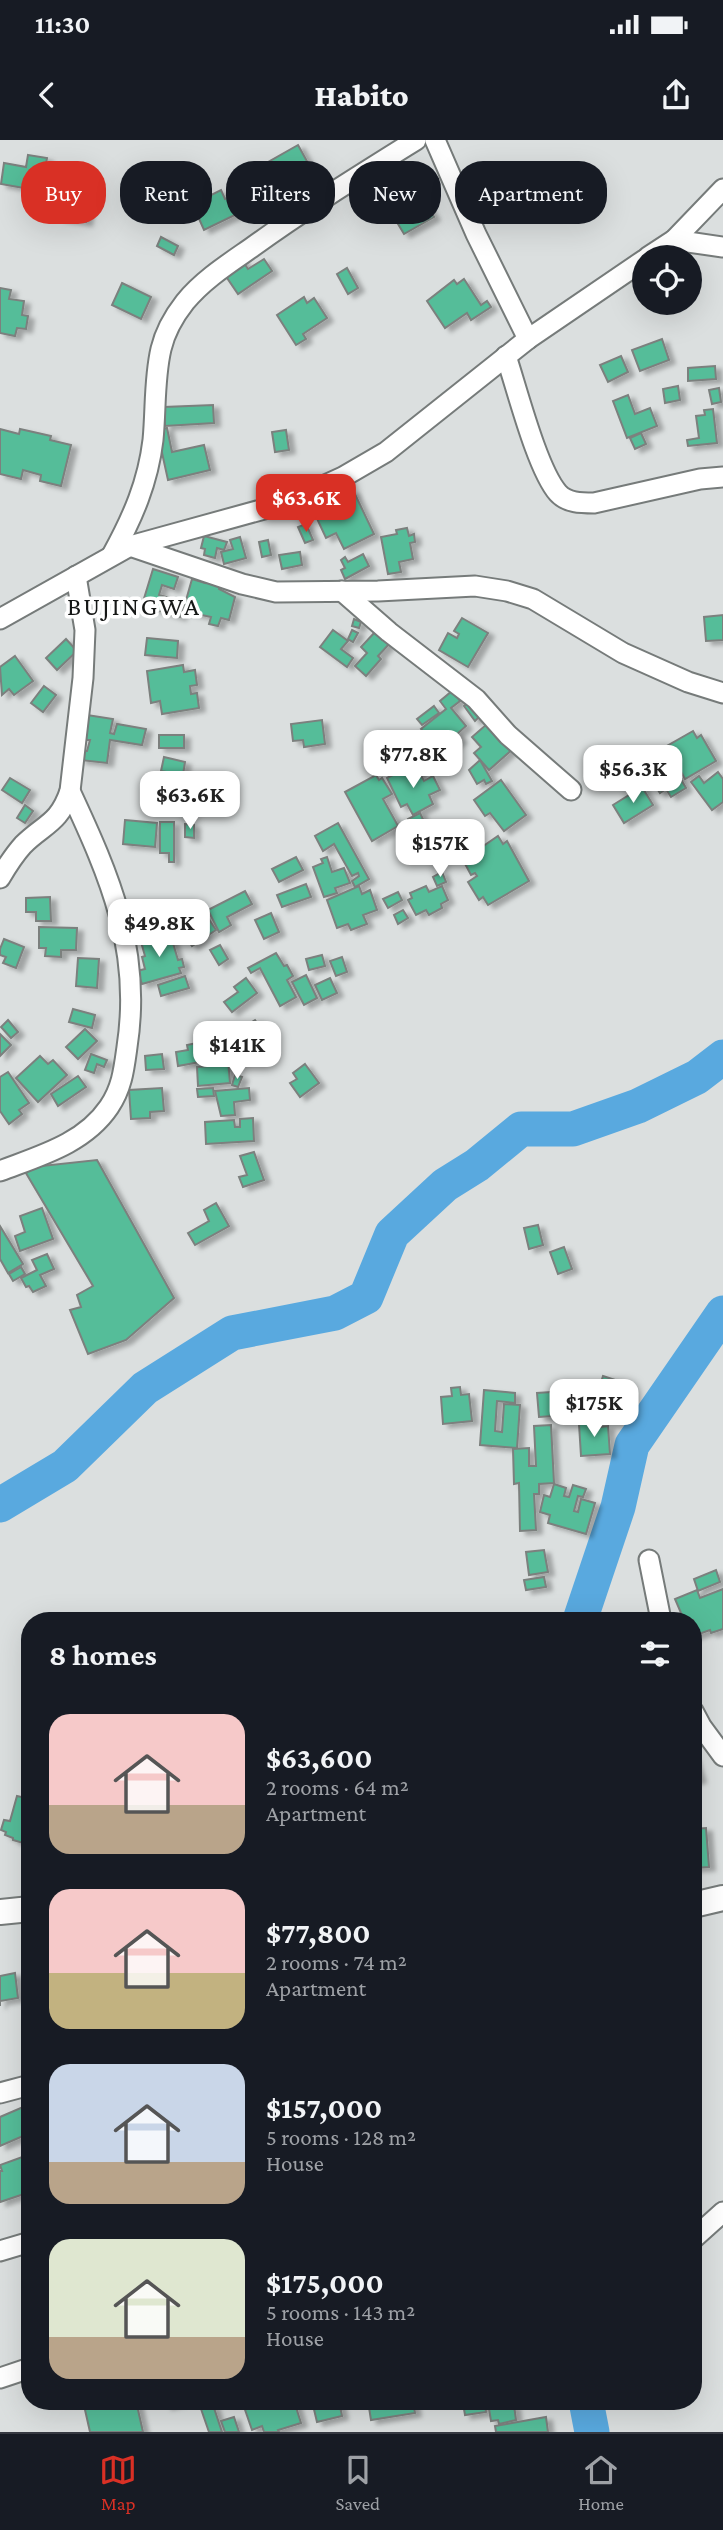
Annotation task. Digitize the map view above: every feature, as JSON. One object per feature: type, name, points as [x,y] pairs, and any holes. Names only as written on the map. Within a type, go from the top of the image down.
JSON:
[{"type":"street","points":[[112,555],[144,488],[153,437],[155,381],[161,350],[174,318],[186,301],[207,279],[313,204],[416,140]]},
{"type":"street","points":[[435,140],[476,234],[528,339]]},
{"type":"street","points":[[666,245],[723,189]]},
{"type":"street","points":[[674,240],[723,247]]},
{"type":"street","points":[[0,619],[130,546],[286,503],[343,477],[386,452],[528,339],[632,268]]},
{"type":"street","points":[[506,356],[545,472],[559,495],[576,503],[594,503],[700,479],[723,477]]},
{"type":"street","points":[[130,546],[242,584],[276,592],[475,586],[507,592],[533,599],[624,653],[688,682],[723,693]]},
{"type":"street","points":[[0,878],[25,843],[49,825],[64,808],[70,791],[83,678],[85,630],[76,576]]},
{"type":"street","points":[[342,592],[476,699],[508,735],[571,790]]},
{"type":"street","points":[[0,1171],[60,1149],[108,1108],[122,1084],[132,1018],[131,975],[120,917],[99,853],[70,791]]},
{"type":"street","points":[[649,1560],[659,1612]]},
{"type":"street","points":[[702,1727],[723,1756]]},
{"type":"street","points":[[702,1903],[723,1898]]},
{"type":"street","points":[[0,1912],[21,1910]]},
{"type":"street","points":[[0,2093],[21,2087]]},
{"type":"street","points":[[702,2231],[723,2212]]},
{"type":"street","points":[[0,2251],[21,2245]]},
{"type":"street","points":[[0,2378],[21,2371]]},
{"type":"building","points":[[298,145],[307,161],[270,161]]},
{"type":"building","points":[[28,155],[47,158],[46,161],[27,161]]},
{"type":"building","points":[[4,163],[21,166],[21,188],[1,184]]},
{"type":"building","points":[[221,190],[226,199],[226,219],[204,230],[201,224],[212,224],[212,194]]},
{"type":"building","points":[[398,224],[422,224],[404,234]]},
{"type":"building","points":[[161,237],[178,246],[174,255],[157,246]]},
{"type":"building","points":[[264,259],[272,271],[238,294],[223,272],[242,260],[248,269]]},
{"type":"building","points":[[347,268],[358,288],[348,294],[337,274]]},
{"type":"building","points":[[464,279],[481,305],[487,301],[491,307],[471,320],[467,313],[445,328],[427,301],[454,280],[457,284]]},
{"type":"building","points":[[122,283],[151,297],[141,319],[112,305]]},
{"type":"building","points":[[0,288],[11,290],[9,299],[24,301],[22,315],[28,316],[26,329],[17,328],[15,336],[0,333]]},
{"type":"building","points":[[304,297],[307,303],[314,298],[327,318],[303,334],[306,339],[296,345],[277,315]]},
{"type":"building","points":[[662,339],[669,360],[640,371],[632,350]]},
{"type":"building","points":[[621,356],[628,372],[608,382],[600,365]]},
{"type":"building","points":[[715,366],[716,379],[688,381],[688,368]]},
{"type":"building","points":[[678,386],[680,400],[665,403],[663,389]]},
{"type":"building","points":[[719,388],[721,402],[712,404],[709,390]]},
{"type":"building","points":[[628,395],[635,414],[650,408],[657,426],[627,438],[613,401]]},
{"type":"building","points":[[213,405],[214,423],[165,426],[164,407]]},
{"type":"building","points":[[713,409],[717,443],[688,446],[687,440],[699,438],[696,416],[705,415],[704,410]]},
{"type":"building","points":[[167,428],[172,452],[204,445],[210,470],[168,480],[157,430]]},
{"type":"building","points":[[0,429],[19,434],[20,429],[51,436],[50,440],[71,445],[61,486],[40,481],[41,475],[23,470],[21,479],[0,474]]},
{"type":"building","points":[[286,430],[289,450],[275,452],[272,432]]},
{"type":"building","points":[[641,433],[646,444],[635,449],[630,438]]},
{"type":"building","points":[[353,490],[374,534],[344,549],[336,533],[326,538],[313,510]]},
{"type":"building","points":[[306,524],[313,540],[305,543],[298,527]]},
{"type":"building","points":[[407,528],[409,536],[414,534],[415,542],[410,543],[413,559],[399,562],[401,572],[388,574],[381,537],[397,534],[396,530]]},
{"type":"building","points":[[204,536],[227,542],[224,550],[217,548],[215,558],[204,555],[205,549],[201,548]]},
{"type":"building","points":[[240,537],[246,558],[224,564],[221,552],[233,549],[230,540]]},
{"type":"building","points":[[268,540],[271,555],[262,557],[259,542]]},
{"type":"building","points":[[300,552],[302,565],[282,569],[279,555]]},
{"type":"building","points":[[363,554],[369,566],[345,579],[341,570],[345,568],[341,560],[345,557],[348,562]]},
{"type":"building","points":[[153,569],[178,577],[174,589],[162,585],[159,595],[185,602],[180,617],[142,605]]},
{"type":"building","points":[[207,577],[221,581],[219,589],[235,597],[229,620],[221,618],[218,626],[209,624],[211,617],[183,611],[192,579],[205,583]]},
{"type":"building","points":[[723,615],[723,640],[706,641],[704,617]]},
{"type":"building","points":[[462,618],[488,633],[468,667],[439,650],[448,633],[457,638],[459,634],[454,631]]},
{"type":"building","points":[[354,619],[361,622],[359,628],[352,626]]},
{"type":"building","points":[[333,630],[348,641],[341,649],[353,658],[347,667],[320,647]]},
{"type":"building","points":[[352,630],[358,633],[353,642],[348,639]]},
{"type":"building","points":[[376,631],[390,643],[378,656],[381,659],[366,676],[355,666],[367,653],[361,647]]},
{"type":"building","points":[[147,638],[178,641],[177,658],[145,655]]},
{"type":"building","points":[[66,639],[77,651],[57,670],[46,658]]},
{"type":"building","points":[[15,656],[33,681],[14,695],[9,689],[2,695],[0,667]]},
{"type":"building","points":[[183,665],[184,672],[195,670],[197,685],[190,686],[191,694],[197,693],[199,708],[162,714],[160,701],[151,703],[147,671]]},
{"type":"building","points":[[44,686],[56,695],[43,712],[31,703]]},
{"type":"building","points":[[452,691],[460,701],[451,708],[466,726],[457,734],[461,739],[442,755],[421,729],[446,709],[440,701]]},
{"type":"building","points":[[469,702],[480,716],[475,721],[464,706]]},
{"type":"building","points":[[434,706],[439,713],[422,725],[417,719]]},
{"type":"building","points":[[87,715],[113,719],[110,733],[114,734],[117,724],[146,729],[142,745],[110,740],[107,763],[80,760],[82,751],[87,751],[90,740],[85,740]]},
{"type":"building","points":[[322,720],[325,744],[304,747],[303,740],[293,741],[291,724]]},
{"type":"building","points":[[487,724],[514,748],[489,770],[474,753],[481,747],[472,737]]},
{"type":"building","points":[[693,731],[697,738],[701,735],[716,761],[685,779],[667,746]]},
{"type":"building","points":[[159,735],[184,735],[184,748],[159,748]]},
{"type":"building","points":[[164,757],[185,762],[183,775],[161,771]]},
{"type":"building","points":[[652,759],[654,764],[662,759],[671,774],[676,771],[686,788],[671,797],[666,789],[660,793],[642,765]]},
{"type":"building","points":[[480,760],[492,781],[486,784],[484,780],[477,784],[469,770]]},
{"type":"building","points":[[417,768],[424,781],[433,776],[440,790],[429,795],[433,804],[413,815],[407,804],[401,807],[387,778],[404,769],[407,774]]},
{"type":"building","points":[[718,772],[723,779],[723,802],[712,810],[691,782],[699,776],[704,783]]},
{"type":"building","points":[[376,775],[379,780],[382,778],[392,794],[383,799],[398,826],[372,841],[345,792]]},
{"type":"building","points":[[10,778],[30,790],[22,803],[2,790]]},
{"type":"building","points":[[501,780],[526,815],[504,831],[490,813],[485,816],[474,800]]},
{"type":"building","points":[[642,787],[653,805],[624,823],[613,805]]},
{"type":"building","points":[[25,805],[33,811],[25,823],[17,818]]},
{"type":"building","points":[[420,813],[429,832],[417,838],[408,819]]},
{"type":"building","points":[[125,820],[157,823],[155,847],[123,844]]},
{"type":"building","points":[[160,822],[174,822],[174,862],[169,862],[169,853],[160,853]]},
{"type":"building","points":[[338,823],[369,879],[355,887],[352,881],[359,876],[358,873],[352,876],[334,844],[323,851],[315,836]]},
{"type":"building","points":[[185,824],[194,825],[194,838],[185,837]]},
{"type":"building","points":[[498,836],[503,844],[507,841],[529,881],[488,905],[483,897],[479,900],[468,882],[477,876],[475,873],[471,875],[463,860]]},
{"type":"building","points":[[296,857],[303,870],[279,882],[272,869]]},
{"type":"building","points":[[327,857],[332,872],[344,868],[350,883],[335,888],[337,893],[324,897],[313,867],[323,863],[321,859]]},
{"type":"building","points":[[442,872],[446,882],[437,886],[433,877]]},
{"type":"building","points":[[306,884],[311,897],[282,907],[277,895]]},
{"type":"building","points":[[359,886],[362,894],[370,890],[377,910],[363,915],[367,924],[351,930],[348,924],[337,928],[327,900]]},
{"type":"building","points":[[426,886],[429,892],[442,886],[448,900],[441,904],[442,908],[429,915],[426,910],[416,915],[408,900],[412,898],[410,893]]},
{"type":"building","points":[[245,891],[252,904],[227,917],[231,925],[219,932],[208,910]]},
{"type":"building","points":[[398,892],[402,900],[388,908],[383,899]]},
{"type":"building","points":[[50,897],[51,921],[36,921],[36,912],[26,912],[26,898]]},
{"type":"building","points":[[203,910],[216,930],[192,946],[179,926]]},
{"type":"building","points":[[403,910],[408,918],[398,924],[394,915]]},
{"type":"building","points":[[271,913],[279,932],[264,939],[255,920]]},
{"type":"building","points":[[39,927],[77,928],[76,950],[61,950],[61,957],[45,956],[46,948],[39,948]]},
{"type":"building","points":[[170,933],[178,960],[182,959],[184,967],[179,968],[181,973],[142,984],[137,971],[145,969],[141,942]]},
{"type":"building","points":[[4,939],[24,947],[16,968],[3,963],[6,957],[0,955],[0,949]]},
{"type":"building","points":[[220,945],[228,959],[219,965],[210,950]]},
{"type":"building","points":[[276,953],[293,976],[287,980],[296,997],[280,1006],[260,968],[251,973],[248,968]]},
{"type":"building","points":[[322,955],[325,966],[309,970],[306,959]]},
{"type":"building","points":[[342,957],[347,972],[336,976],[330,961]]},
{"type":"building","points":[[78,958],[99,959],[97,988],[76,986]]},
{"type":"building","points":[[306,975],[317,998],[304,1005],[292,982]]},
{"type":"building","points":[[185,976],[189,988],[161,996],[158,985]]},
{"type":"building","points":[[246,978],[257,993],[232,1012],[224,1002],[238,992],[234,987]]},
{"type":"building","points":[[330,978],[337,993],[322,1000],[315,985]]},
{"type":"building","points":[[73,1009],[95,1015],[92,1028],[69,1022]]},
{"type":"building","points":[[8,1020],[18,1032],[11,1038],[1,1027]]},
{"type":"building","points":[[255,1020],[266,1037],[248,1049],[236,1032]]},
{"type":"building","points":[[85,1029],[97,1041],[78,1059],[66,1047]]},
{"type":"building","points":[[0,1034],[11,1045],[0,1056]]},
{"type":"building","points":[[207,1041],[211,1060],[178,1066],[176,1052],[188,1050],[187,1045]]},
{"type":"building","points":[[91,1054],[107,1060],[104,1067],[97,1064],[94,1073],[85,1070]]},
{"type":"building","points":[[162,1054],[164,1069],[146,1070],[145,1056]]},
{"type":"building","points":[[40,1056],[48,1064],[53,1060],[67,1075],[38,1102],[16,1078]]},
{"type":"building","points":[[228,1060],[230,1083],[198,1086],[197,1067],[223,1065],[223,1061]]},
{"type":"building","points":[[305,1064],[319,1083],[300,1097],[290,1083],[297,1079],[293,1073]]},
{"type":"building","points":[[8,1072],[29,1103],[19,1110],[22,1114],[9,1124],[0,1111],[0,1077]]},
{"type":"building","points":[[235,1075],[242,1077],[238,1087],[232,1085]]},
{"type":"building","points":[[78,1076],[86,1087],[58,1106],[51,1094]]},
{"type":"building","points":[[162,1088],[164,1111],[150,1112],[150,1118],[131,1119],[129,1090]]},
{"type":"building","points":[[213,1088],[214,1096],[198,1097],[197,1089]]},
{"type":"building","points":[[249,1088],[250,1100],[234,1102],[235,1115],[221,1116],[215,1091]]},
{"type":"building","points":[[253,1118],[254,1141],[206,1144],[205,1122],[234,1120],[235,1127],[240,1127],[240,1119]]},
{"type":"building","points":[[254,1152],[264,1180],[243,1187],[239,1177],[247,1175],[240,1156]]},
{"type":"building","points":[[97,1160],[174,1298],[126,1340],[88,1354],[70,1310],[81,1307],[77,1295],[93,1286],[23,1168]]},
{"type":"building","points":[[216,1203],[229,1226],[195,1245],[188,1233],[209,1221],[204,1210]]},
{"type":"building","points":[[42,1208],[53,1239],[20,1251],[15,1236],[25,1232],[20,1216]]},
{"type":"building","points":[[538,1225],[543,1245],[529,1249],[524,1228]]},
{"type":"building","points":[[0,1226],[23,1264],[8,1273],[0,1259]]},
{"type":"building","points":[[564,1247],[572,1269],[558,1274],[550,1252]]},
{"type":"building","points":[[47,1254],[54,1269],[40,1275],[46,1286],[33,1292],[21,1278],[37,1270],[32,1260]]},
{"type":"building","points":[[21,1267],[25,1274],[13,1281],[9,1274]]},
{"type":"building","points":[[603,1376],[627,1384],[620,1406],[607,1402],[610,1393],[599,1389]]},
{"type":"building","points":[[460,1387],[461,1395],[469,1394],[472,1421],[443,1424],[441,1397],[452,1396],[451,1388]]},
{"type":"building","points":[[484,1390],[515,1393],[515,1403],[497,1401],[495,1431],[502,1432],[504,1404],[520,1405],[517,1448],[480,1445]]},
{"type":"building","points":[[551,1392],[553,1416],[539,1417],[537,1393]]},
{"type":"building","points":[[600,1419],[600,1427],[608,1426],[610,1454],[581,1456],[579,1424]]},
{"type":"building","points":[[551,1425],[554,1483],[539,1484],[539,1494],[534,1494],[536,1530],[520,1531],[519,1483],[514,1484],[513,1449],[529,1448],[529,1466],[536,1466],[534,1426]]},
{"type":"building","points":[[554,1484],[566,1488],[564,1496],[569,1497],[573,1485],[586,1489],[583,1497],[578,1496],[574,1511],[578,1512],[581,1499],[595,1503],[586,1534],[548,1523],[550,1515],[540,1512],[544,1495],[550,1497]]},
{"type":"building","points":[[544,1550],[548,1572],[529,1575],[526,1552]]},
{"type":"building","points":[[716,1570],[720,1582],[698,1591],[694,1579]]},
{"type":"building","points":[[544,1577],[546,1587],[526,1590],[524,1580]]},
{"type":"building","points":[[723,1589],[723,1629],[702,1633],[702,1612],[681,1612],[675,1599],[697,1590],[700,1598]]},
{"type":"building","points":[[17,1796],[21,1797],[21,1842],[13,1840],[1,1830],[4,1820],[10,1821]]},
{"type":"building","points":[[702,1828],[706,1828],[709,1867],[702,1867]]},
{"type":"building","points":[[15,1973],[18,1998],[0,2001],[0,1976]]},
{"type":"building","points":[[21,2108],[21,2137],[0,2146],[0,2117]]},
{"type":"building","points":[[21,2158],[21,2195],[0,2202],[2,2171],[0,2165]]},
{"type":"building","points":[[85,2410],[138,2410],[143,2432],[90,2432]]},
{"type":"building","points":[[201,2410],[215,2410],[222,2432],[209,2432]]},
{"type":"building","points":[[245,2410],[297,2410],[301,2423],[278,2430],[279,2432],[264,2432],[262,2426],[252,2430]]},
{"type":"building","points":[[314,2410],[341,2410],[342,2416],[317,2422]]},
{"type":"building","points":[[369,2410],[414,2410],[415,2413],[371,2420]]},
{"type":"building","points":[[464,2410],[486,2410],[486,2412],[465,2415]]},
{"type":"building","points":[[489,2410],[515,2410],[516,2420],[499,2424],[498,2420],[491,2421]]},
{"type":"building","points":[[234,2417],[239,2432],[225,2432],[221,2421]]},
{"type":"building","points":[[546,2417],[548,2432],[496,2432],[495,2426]]},
{"type":"waterway","points":[[0,1505],[65,1466],[145,1388],[232,1333],[335,1313],[366,1297],[392,1234],[445,1185],[477,1165],[521,1129],[573,1129],[638,1106],[697,1077],[723,1057]]},
{"type":"waterway","points":[[583,1612],[618,1507],[632,1445],[723,1313]]},
{"type":"waterway","points":[[588,2410],[592,2432]]},
{"type":"district","name":"BUJINGWA","points":[[134,606]]}]
